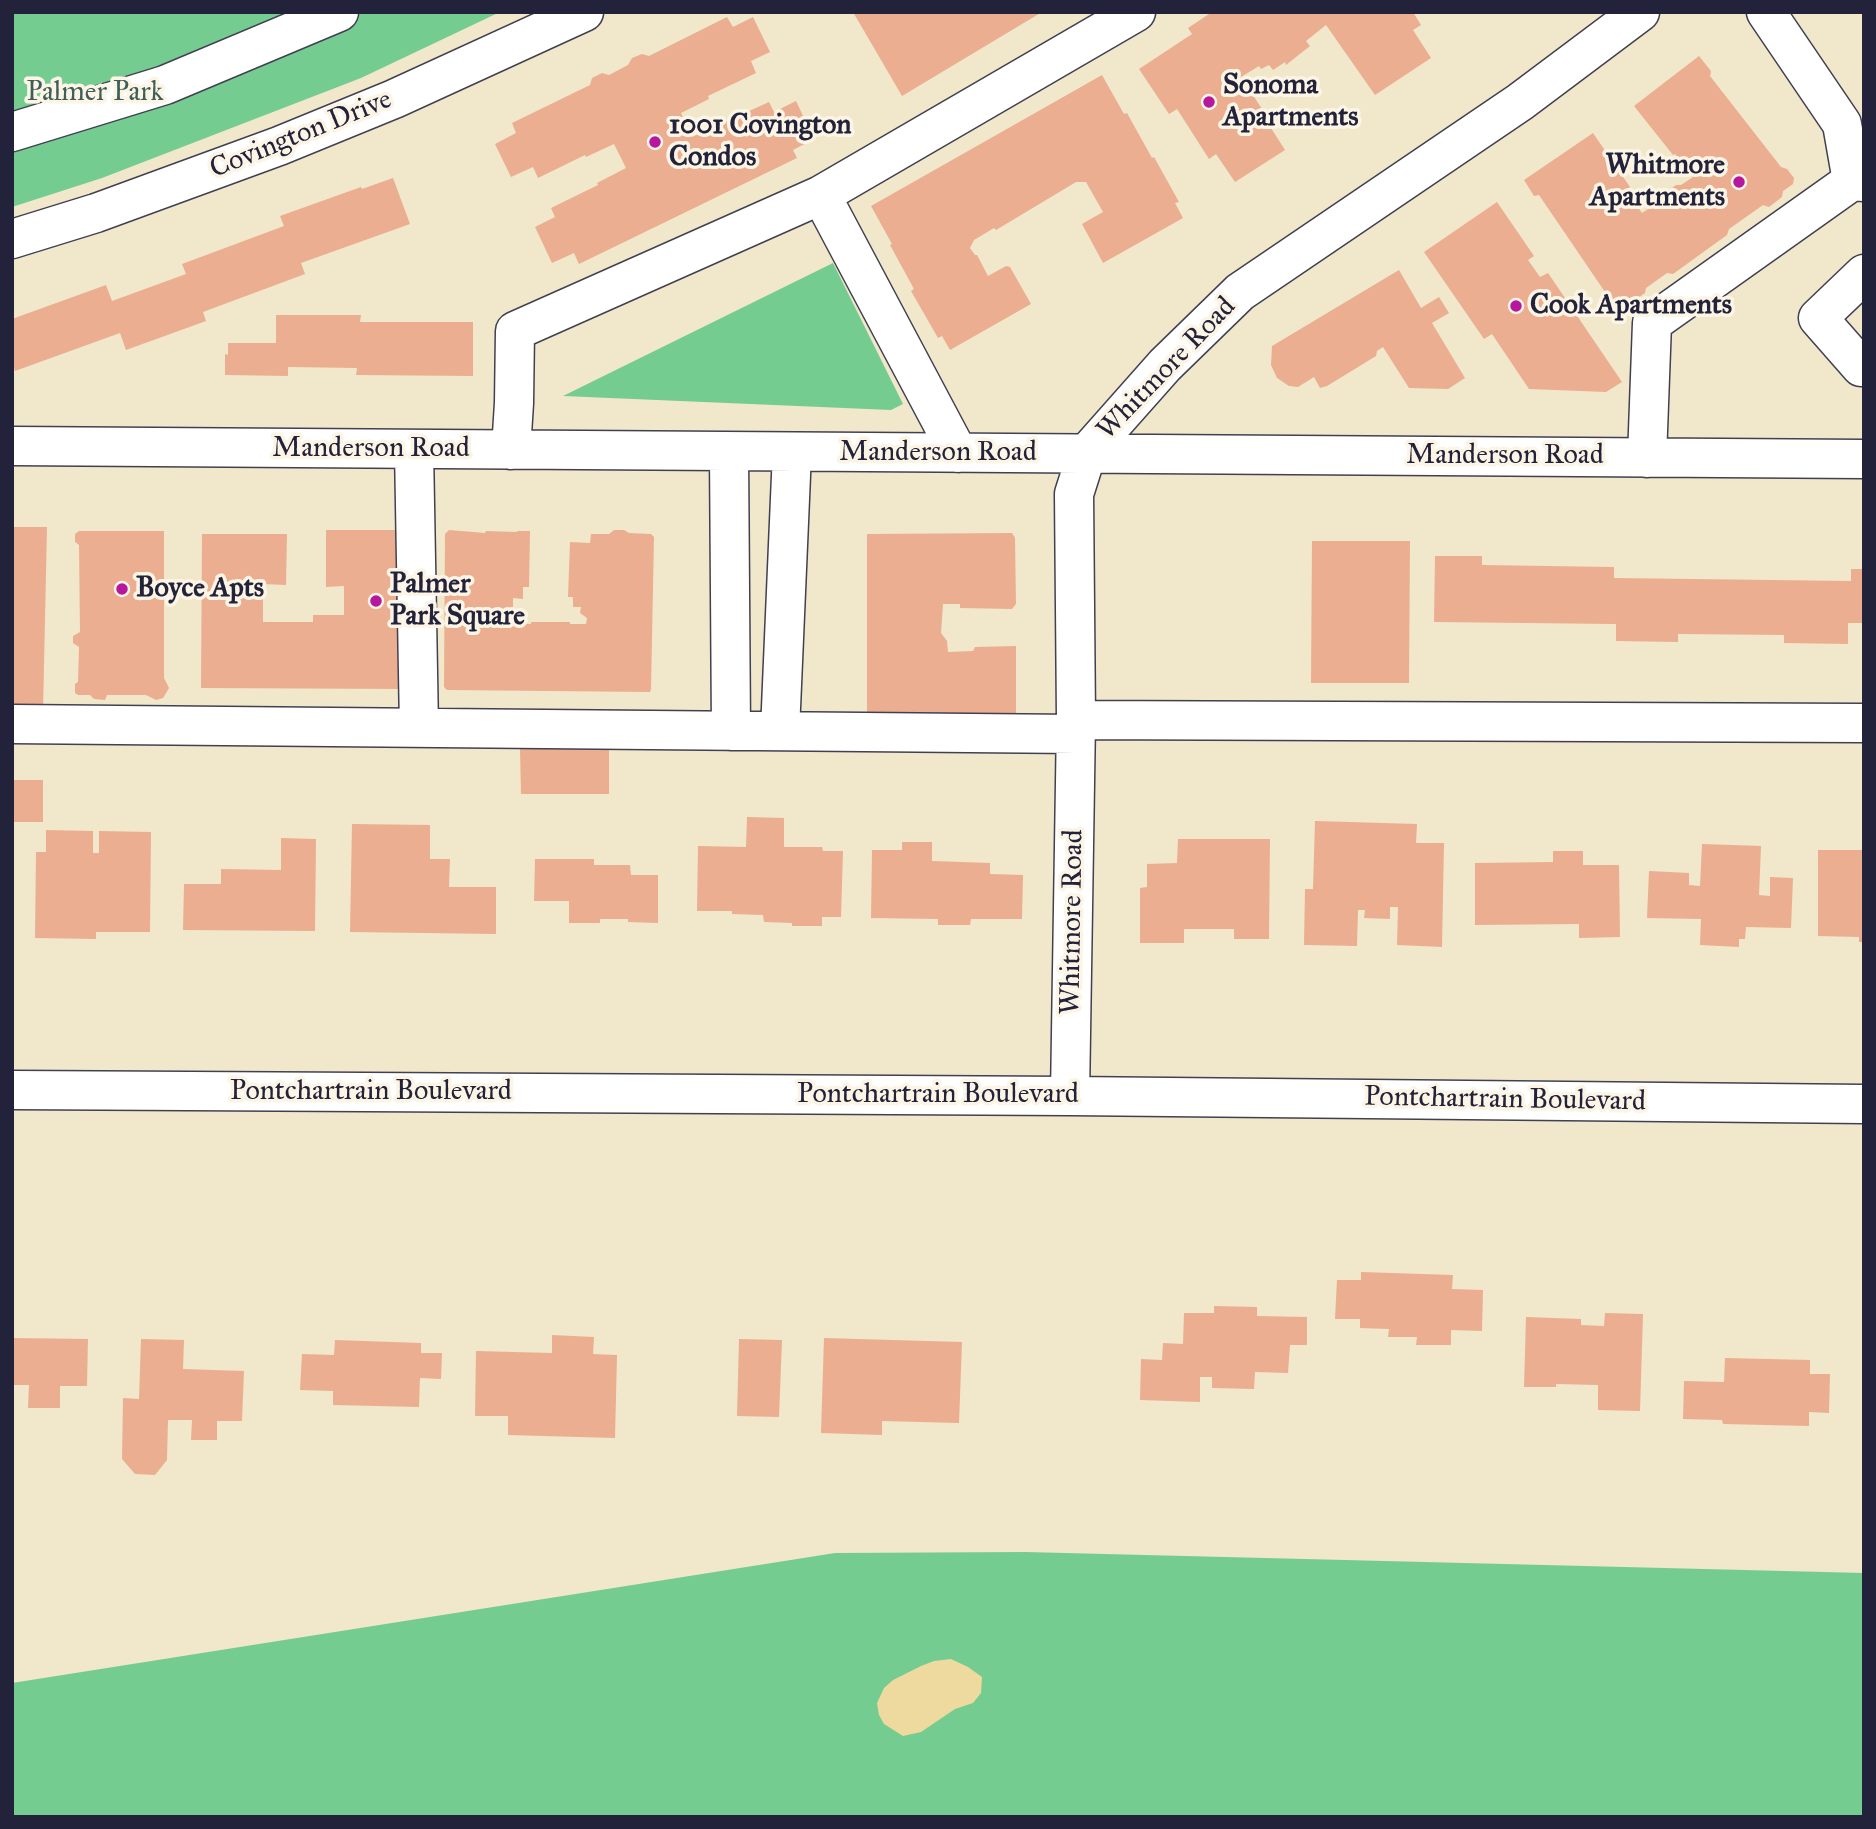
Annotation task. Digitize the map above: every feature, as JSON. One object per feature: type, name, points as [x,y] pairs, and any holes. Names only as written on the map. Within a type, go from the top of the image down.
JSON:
[{"type":"street","points":[[12,132],[165,85],[339,12]]},
{"type":"street","name":"Covington Drive","points":[[12,239],[96,213],[279,146],[394,99],[583,12]]},
{"type":"street","points":[[511,450],[515,331],[821,195],[1136,12]]},
{"type":"street","name":"Whitmore Road","points":[[1070,1096],[1076,727],[1074,494],[1087,453],[1165,365],[1240,292],[1520,102],[1640,12]]},
{"type":"street","points":[[1647,457],[1651,323],[1858,181],[1842,124],[1766,12]]},
{"type":"street","points":[[821,195],[958,453]]},
{"type":"street","points":[[1864,274],[1818,318],[1861,367],[1864,367]]},
{"type":"street","name":"Manderson Road","points":[[12,446],[1864,459]]},
{"type":"street","points":[[414,449],[419,728]]},
{"type":"street","points":[[729,452],[731,731]]},
{"type":"street","points":[[780,731],[792,452]]},
{"type":"street","points":[[12,724],[780,731],[1864,723]]},
{"type":"street","name":"Pontchartrain Boulevard","points":[[12,1090],[1864,1104]]},
{"type":"green space","name":"Palmer Park","points":[[12,12],[500,12],[361,78],[102,178],[12,207]]},
{"type":"green space","points":[[833,263],[903,404],[891,410],[563,396]]},
{"type":"green space","points":[[1025,1552],[1864,1573],[1864,1817],[12,1817],[12,1683],[835,1553]]},
{"type":"sand","points":[[951,1659],[982,1677],[981,1693],[973,1703],[955,1709],[921,1732],[903,1736],[884,1724],[877,1703],[884,1688],[893,1680],[921,1666]]},
{"type":"building","points":[[853,12],[1042,12],[902,96]]},
{"type":"building","name":"Sonoma Apartments","points":[[1212,12],[1413,12],[1421,25],[1413,30],[1431,58],[1375,95],[1326,25],[1306,41],[1310,46],[1286,65],[1285,62],[1273,70],[1269,65],[1261,69],[1259,66],[1241,77],[1285,150],[1235,182],[1216,154],[1209,159],[1177,109],[1169,114],[1139,69],[1192,34],[1188,28]]},
{"type":"building","name":"1001 Covington Condos","points":[[727,17],[733,27],[753,17],[770,52],[751,61],[756,73],[708,96],[709,99],[681,113],[692,137],[769,102],[774,112],[796,101],[814,139],[793,150],[797,158],[579,264],[574,253],[552,263],[535,227],[555,217],[551,208],[626,168],[614,144],[538,178],[533,167],[511,177],[495,144],[516,133],[512,123],[590,85],[592,78],[602,73],[609,75],[628,65],[632,58],[642,54],[649,56]]},
{"type":"building","name":"Whitmore Apartments","points":[[1699,56],[1711,71],[1710,76],[1781,167],[1787,169],[1794,178],[1793,184],[1769,207],[1763,205],[1673,274],[1667,273],[1632,302],[1626,301],[1617,308],[1612,308],[1603,298],[1605,292],[1539,195],[1534,196],[1524,180],[1593,133],[1630,187],[1626,190],[1642,213],[1654,205],[1655,201],[1676,185],[1681,185],[1693,177],[1634,106]]},
{"type":"building","points":[[1102,75],[1124,114],[1127,113],[1152,158],[1154,157],[1179,202],[1175,203],[1183,218],[1103,263],[1082,224],[1103,212],[1086,182],[1076,182],[996,230],[994,228],[974,240],[970,248],[977,255],[988,276],[1006,266],[1010,267],[1031,304],[950,350],[942,336],[938,338],[911,291],[914,289],[871,206]]},
{"type":"building","points":[[393,178],[410,224],[301,263],[305,274],[203,312],[206,321],[126,350],[120,333],[15,371],[12,362],[12,319],[106,285],[112,301],[186,274],[182,264],[284,226],[280,216]]},
{"type":"building","name":"Cook Apartments","points":[[1497,202],[1534,256],[1528,260],[1540,277],[1548,273],[1622,382],[1606,392],[1529,389],[1492,334],[1484,339],[1424,252]]},
{"type":"building","points":[[1399,270],[1421,308],[1439,297],[1449,313],[1432,323],[1465,378],[1448,389],[1409,388],[1383,347],[1377,351],[1376,356],[1327,386],[1320,388],[1314,377],[1298,387],[1289,386],[1277,378],[1271,365],[1272,346]]},
{"type":"building","points":[[276,315],[361,315],[360,322],[473,322],[473,376],[356,375],[357,368],[288,367],[288,376],[225,375],[228,343],[276,343]]},
{"type":"building","points":[[12,527],[47,527],[43,711],[12,710]]},
{"type":"building","name":"Palmer Park Square","points":[[326,530],[408,530],[407,689],[201,688],[202,534],[287,534],[286,585],[263,584],[263,622],[313,622],[313,615],[344,615],[344,586],[326,587]]},
{"type":"building","points":[[449,530],[485,533],[530,531],[529,587],[523,587],[523,599],[513,598],[513,610],[505,615],[505,623],[531,624],[586,624],[587,618],[580,613],[581,607],[573,607],[573,597],[568,597],[570,542],[590,543],[591,534],[609,534],[614,530],[651,534],[654,537],[650,692],[447,690],[444,687],[445,534]]},
{"type":"building","name":"Boyce Apts","points":[[79,531],[164,531],[164,678],[169,688],[163,698],[156,700],[146,695],[107,695],[105,700],[75,693],[79,647],[73,643],[73,636],[80,632],[79,545],[75,542],[75,534]]},
{"type":"building","points":[[1012,533],[1015,538],[1016,604],[1012,609],[960,608],[960,604],[943,604],[941,633],[947,641],[948,652],[973,651],[975,647],[1016,646],[1016,715],[867,719],[867,534]]},
{"type":"building","points":[[1312,541],[1410,541],[1409,683],[1311,683]]},
{"type":"building","points":[[1435,556],[1482,556],[1482,565],[1614,567],[1614,578],[1851,581],[1851,569],[1864,569],[1864,623],[1848,623],[1848,644],[1784,643],[1784,635],[1678,634],[1678,642],[1616,641],[1616,624],[1434,622]]},
{"type":"building","points":[[520,748],[609,748],[609,794],[521,794]]},
{"type":"building","points":[[12,780],[43,780],[43,822],[12,822]]},
{"type":"building","points":[[747,817],[784,818],[784,847],[822,847],[823,851],[843,851],[841,917],[822,917],[822,926],[792,926],[792,923],[764,922],[763,915],[732,914],[732,911],[697,911],[698,846],[746,847]]},
{"type":"building","points":[[1315,821],[1417,824],[1416,843],[1444,843],[1442,947],[1397,945],[1398,907],[1390,907],[1390,919],[1364,918],[1365,910],[1358,910],[1357,946],[1304,945],[1305,889],[1313,889]]},
{"type":"building","points":[[352,824],[430,825],[430,859],[450,859],[449,887],[496,887],[496,934],[350,932]]},
{"type":"building","points":[[46,830],[93,831],[93,853],[99,853],[99,831],[151,832],[150,932],[96,932],[96,939],[35,938],[36,852],[46,852]]},
{"type":"building","points":[[281,838],[316,839],[315,931],[183,930],[184,884],[221,884],[221,869],[281,870]]},
{"type":"building","points":[[1178,839],[1270,839],[1269,939],[1234,939],[1234,929],[1184,929],[1184,943],[1140,943],[1140,888],[1147,887],[1147,864],[1177,863]]},
{"type":"building","points":[[902,842],[932,842],[932,861],[990,863],[990,874],[1023,875],[1022,919],[971,919],[970,925],[938,925],[938,919],[871,918],[872,850],[902,850]]},
{"type":"building","points":[[1702,844],[1761,846],[1759,895],[1770,896],[1770,877],[1793,878],[1791,928],[1746,927],[1745,939],[1739,939],[1739,947],[1700,945],[1701,919],[1647,918],[1649,871],[1689,873],[1689,885],[1700,886]]},
{"type":"building","points":[[1818,850],[1864,850],[1864,942],[1859,942],[1859,937],[1818,936]]},
{"type":"building","points":[[1553,851],[1583,851],[1583,865],[1619,865],[1620,937],[1579,938],[1579,924],[1475,925],[1475,863],[1553,862]]},
{"type":"building","points":[[535,859],[594,859],[594,865],[630,865],[631,875],[658,875],[658,923],[600,919],[600,923],[569,923],[569,901],[534,901]]},
{"type":"building","points":[[1361,1272],[1453,1275],[1452,1289],[1483,1290],[1482,1331],[1451,1330],[1451,1345],[1416,1345],[1417,1337],[1388,1337],[1389,1329],[1360,1328],[1360,1319],[1335,1319],[1337,1280],[1361,1280]]},
{"type":"building","points":[[1214,1306],[1257,1307],[1257,1316],[1307,1317],[1307,1345],[1290,1345],[1288,1373],[1255,1372],[1254,1389],[1212,1388],[1212,1377],[1200,1377],[1200,1402],[1140,1400],[1141,1359],[1162,1360],[1163,1343],[1183,1344],[1184,1313],[1214,1313]]},
{"type":"building","points":[[1605,1313],[1643,1314],[1640,1411],[1598,1410],[1598,1385],[1556,1384],[1556,1387],[1524,1387],[1526,1317],[1581,1319],[1581,1325],[1604,1326]]},
{"type":"building","points":[[552,1335],[594,1337],[593,1354],[617,1355],[615,1438],[508,1435],[508,1416],[475,1416],[476,1351],[552,1353]]},
{"type":"building","points":[[12,1338],[88,1339],[87,1386],[60,1386],[60,1408],[28,1408],[29,1385],[12,1385]]},
{"type":"building","points":[[824,1338],[962,1342],[959,1423],[882,1421],[882,1435],[821,1433]]},
{"type":"building","points":[[141,1339],[184,1340],[183,1369],[244,1371],[242,1421],[217,1421],[217,1440],[191,1440],[192,1420],[168,1420],[167,1460],[155,1475],[135,1474],[122,1459],[123,1398],[139,1399]]},
{"type":"building","points":[[739,1339],[782,1340],[779,1417],[737,1416]]},
{"type":"building","points":[[335,1340],[421,1343],[421,1353],[442,1353],[441,1379],[420,1378],[419,1407],[333,1405],[333,1391],[300,1390],[302,1354],[334,1355]]},
{"type":"building","points":[[1725,1358],[1810,1360],[1810,1374],[1830,1374],[1829,1413],[1809,1412],[1809,1426],[1723,1424],[1722,1420],[1683,1419],[1684,1381],[1724,1382]]},
{"type":"place","name":"Sonoma Apartments","points":[[1209,102]]},
{"type":"place","name":"1001 Covington Condos","points":[[655,142]]},
{"type":"place","name":"Whitmore Apartments","points":[[1739,182]]},
{"type":"place","name":"Cook Apartments","points":[[1516,306]]},
{"type":"place","name":"Boyce Apts","points":[[122,589]]},
{"type":"place","name":"Palmer Park Square","points":[[376,601]]}]
